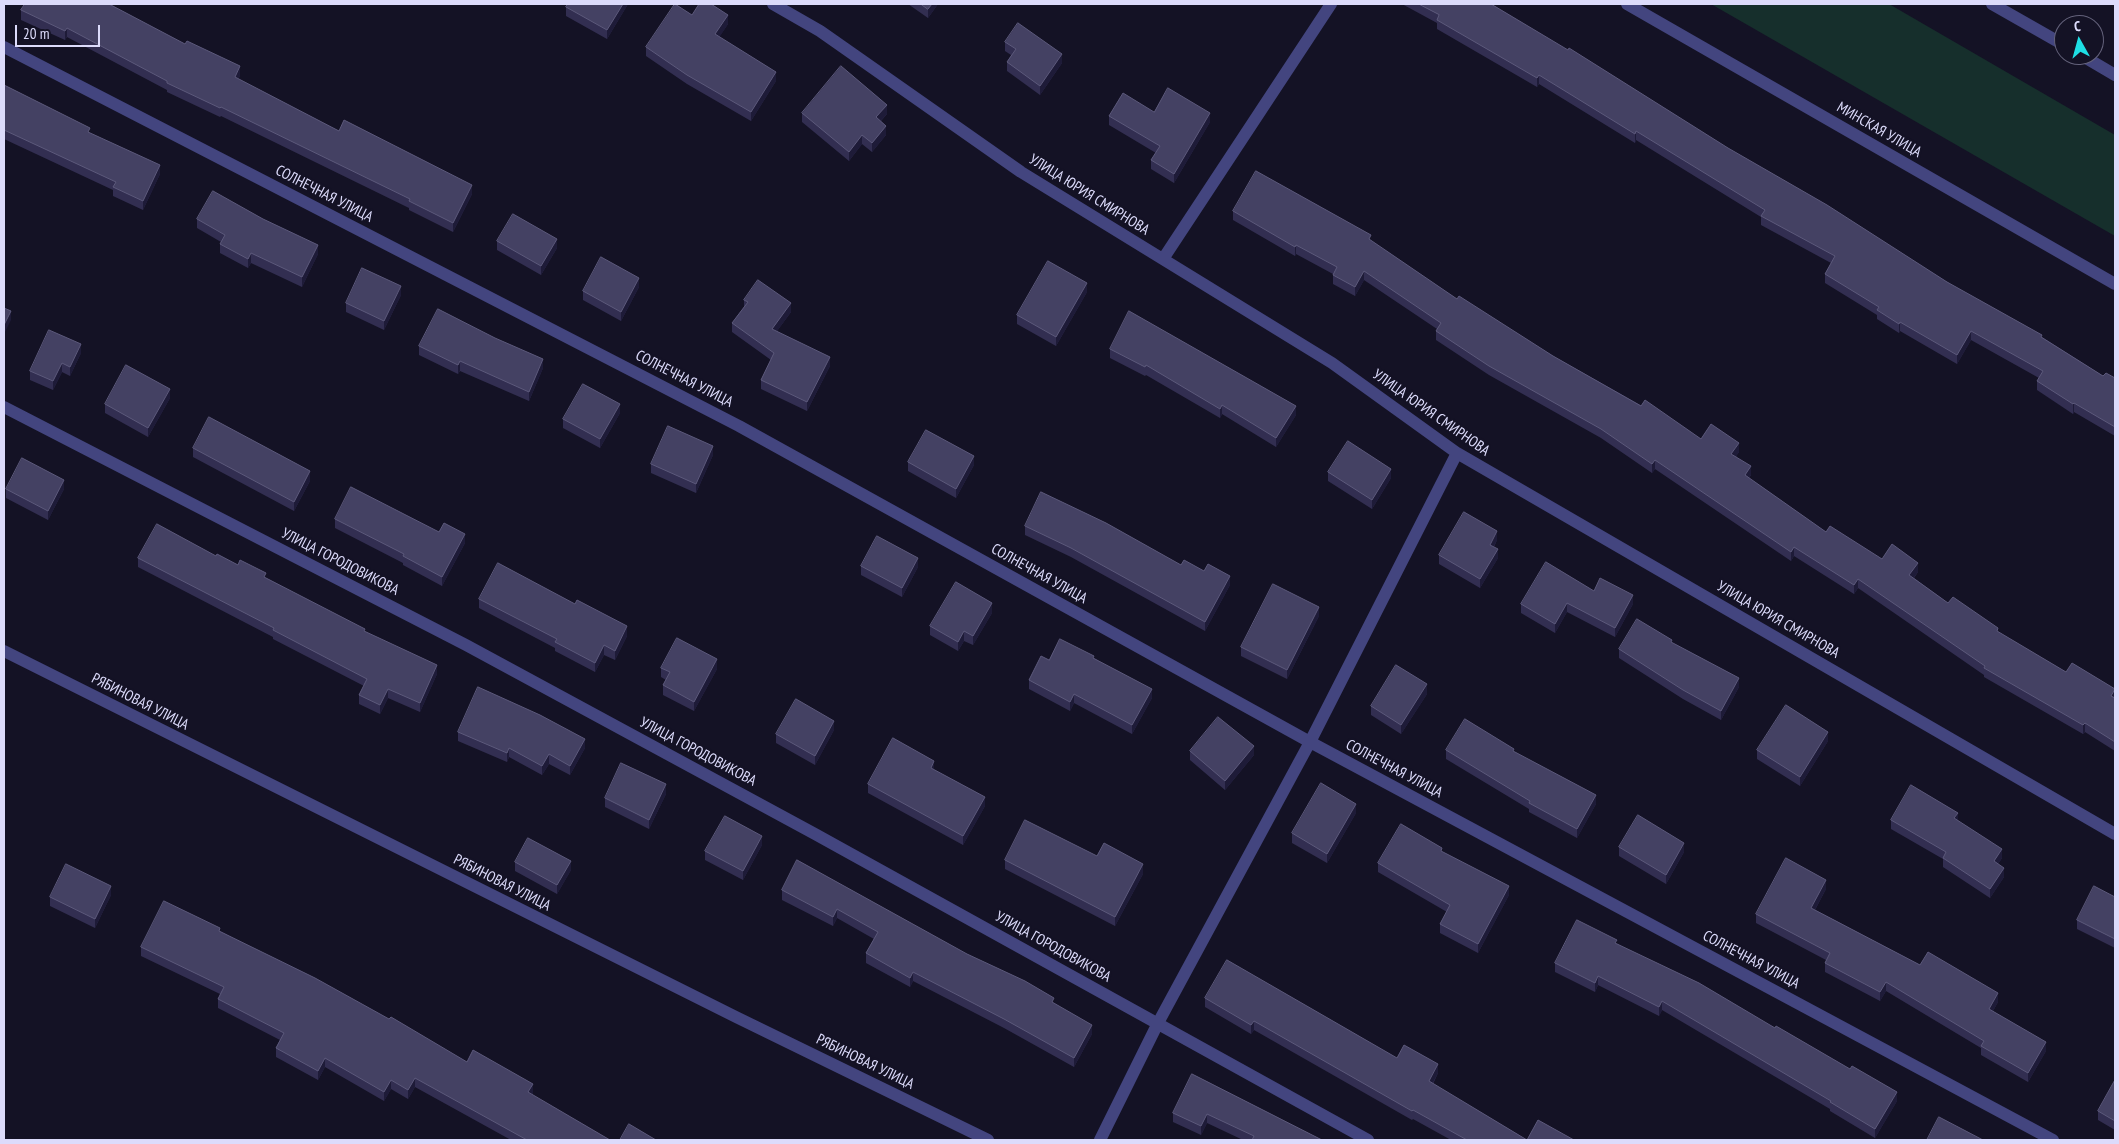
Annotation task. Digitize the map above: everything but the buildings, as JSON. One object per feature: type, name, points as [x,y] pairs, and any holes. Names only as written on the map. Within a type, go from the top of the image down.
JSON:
[{"type":"street","name":"УЛИЦА ЮРИЯ СМИРНОВА","points":[[774,4],[820,31],[1021,172],[1332,363],[1457,453],[2115,834]]},
{"type":"street","points":[[1163,259],[1331,4]]},
{"type":"street","name":"МИНСКАЯ УЛИЦА","points":[[1627,4],[2115,284]]},
{"type":"street","points":[[1992,4],[2054,39]]},
{"type":"street","name":"СОЛНЕЧНАЯ УЛИЦА","points":[[4,47],[739,426],[1310,742],[2053,1140]]},
{"type":"street","points":[[2098,65],[2115,75]]},
{"type":"street","name":"УЛИЦА ГОРОДОВИКОВА","points":[[4,407],[474,650],[1158,1023],[1368,1140]]},
{"type":"street","points":[[1100,1140],[1158,1023],[1310,742],[1457,453]]},
{"type":"street","name":"РЯБИНОВАЯ УЛИЦА","points":[[4,651],[736,1017],[988,1140]]},
{"type":"green space","points":[[1711,4],[1889,4],[2115,135],[2115,236]]}]
